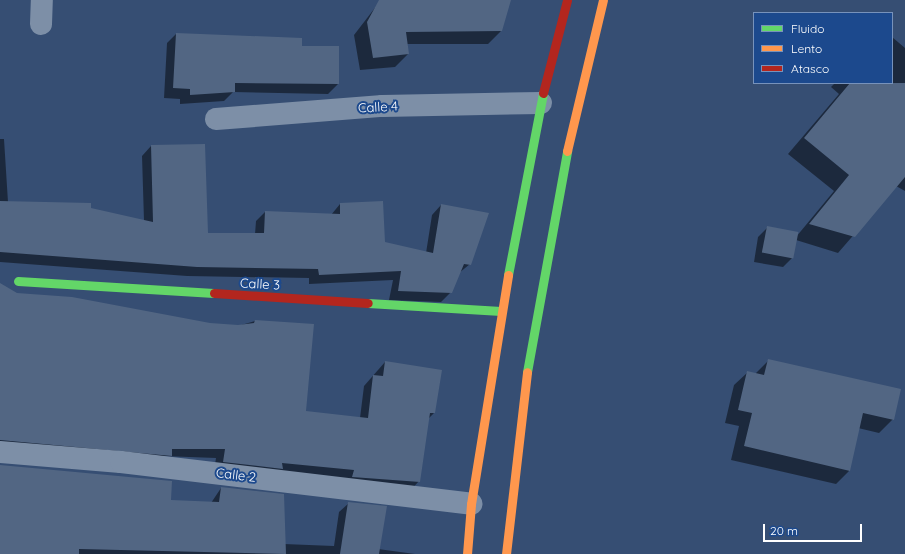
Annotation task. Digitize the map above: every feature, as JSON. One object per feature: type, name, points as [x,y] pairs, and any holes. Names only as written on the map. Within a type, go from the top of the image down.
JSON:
[{"type":"street","points":[[41,24],[42,0]]},
{"type":"street","points":[[467,554],[471,504],[501,311],[541,104],[567,0]]},
{"type":"street","points":[[506,554],[515,455],[535,319],[558,190],[604,0]]},
{"type":"street","name":"Calle 4","points":[[216,119],[382,106],[541,104]]},
{"type":"street","name":"Calle 3","points":[[18,281],[501,311]]},
{"type":"street","name":"Calle 2","points":[[0,452],[121,462],[471,504]]},
{"type":"building","points":[[379,0],[511,0],[502,31],[406,32],[409,54],[373,58],[367,22]]},
{"type":"building","points":[[176,33],[302,38],[302,46],[339,46],[339,84],[235,83],[235,92],[190,95],[190,89],[173,88]]},
{"type":"building","points":[[905,83],[905,177],[855,237],[809,224],[849,175],[804,138],[849,84]]},
{"type":"building","points":[[205,144],[208,233],[264,233],[265,211],[340,214],[340,203],[383,201],[385,242],[433,253],[441,204],[489,213],[471,265],[464,264],[452,293],[398,291],[401,271],[319,275],[318,269],[197,267],[0,252],[0,201],[91,203],[91,208],[153,222],[151,145]]},
{"type":"building","points":[[767,226],[798,232],[793,259],[762,253]]},
{"type":"building","points":[[0,283],[17,293],[72,297],[210,323],[238,325],[254,323],[255,320],[314,324],[306,411],[368,418],[373,375],[383,376],[385,361],[442,370],[435,413],[430,413],[420,482],[352,477],[354,470],[282,463],[283,469],[223,462],[225,449],[172,449],[172,456],[0,440]]},
{"type":"building","points":[[768,359],[901,389],[894,420],[863,413],[850,471],[744,446],[752,413],[738,410],[747,371],[764,375]]},
{"type":"building","points":[[0,465],[172,481],[171,500],[219,502],[221,487],[284,494],[286,554],[79,549],[79,554],[0,554]]},
{"type":"building","points":[[348,502],[387,506],[379,554],[340,554]]},
{"type":"traffic: fast","points":[[508,275],[543,93]]},
{"type":"traffic: fast","points":[[527,372],[567,151]]},
{"type":"traffic: fast","points":[[18,281],[214,293]]},
{"type":"traffic: fast","points":[[368,303],[501,311]]},
{"type":"traffic: slow","points":[[567,151],[603,0]]},
{"type":"traffic: slow","points":[[467,554],[471,504],[508,275]]},
{"type":"traffic: slow","points":[[506,554],[527,372]]},
{"type":"traffic: jam","points":[[543,93],[567,0]]},
{"type":"traffic: jam","points":[[214,293],[368,303]]}]
